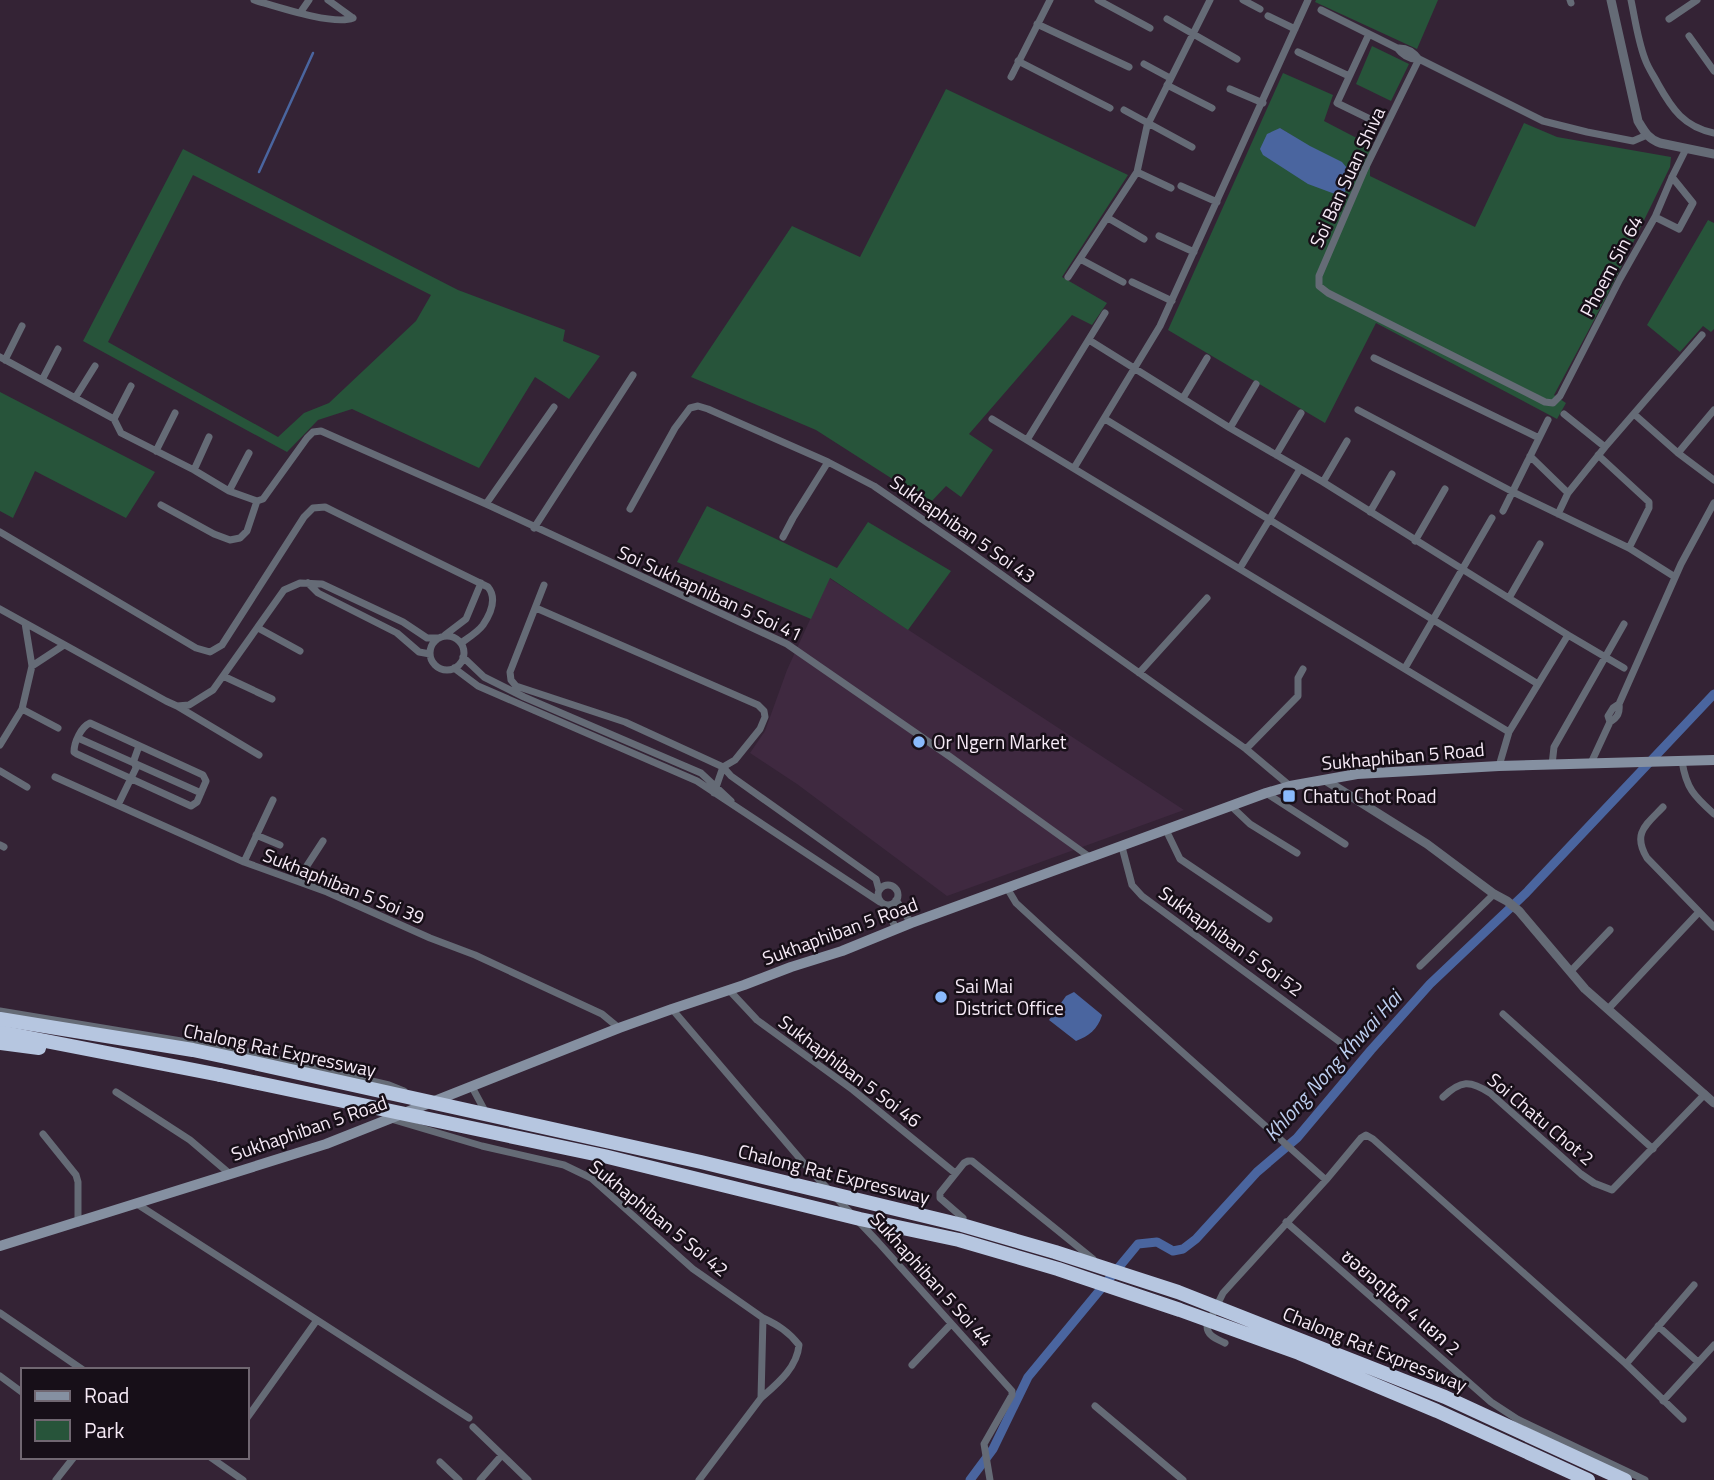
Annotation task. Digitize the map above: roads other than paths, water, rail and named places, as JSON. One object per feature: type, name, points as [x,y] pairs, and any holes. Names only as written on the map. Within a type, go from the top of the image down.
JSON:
[{"type":"highway","name":"Chalong Rat Expressway","points":[[0,1018],[193,1050],[701,1162],[962,1225],[1178,1292],[1446,1397],[1625,1480]]},
{"type":"highway","name":"Chalong Rat Expressway","points":[[0,1032],[263,1083],[604,1156],[860,1219],[960,1240],[1033,1261],[1299,1353],[1437,1411],[1588,1480]]},
{"type":"highway","points":[[0,1043],[148,1060]]},
{"type":"main road","name":"Sukhaphiban 5 Road","points":[[0,1246],[326,1144],[619,1028],[842,951],[911,923],[1290,786],[1357,774],[1499,766],[1714,760]]},
{"type":"street","points":[[254,0],[345,22],[353,18],[328,0]]},
{"type":"street","points":[[300,13],[309,0]]},
{"type":"street","points":[[1011,77],[1050,0]]},
{"type":"street","points":[[1098,0],[1150,28]]},
{"type":"street","points":[[1068,277],[1137,172],[1148,123],[1210,0]]},
{"type":"street","points":[[1243,0],[1260,9]]},
{"type":"street","points":[[1074,468],[1160,326],[1308,0]]},
{"type":"street","points":[[1611,0],[1639,121],[1647,135],[1651,140],[1660,143],[1714,154]]},
{"type":"street","points":[[1631,0],[1645,59],[1664,95],[1682,118],[1698,128],[1714,133]]},
{"type":"street","points":[[1669,19],[1697,0]]},
{"type":"street","points":[[1321,10],[1397,48],[1413,60],[1419,59],[1543,121],[1633,141],[1647,135]]},
{"type":"street","points":[[1268,16],[1295,29]]},
{"type":"street","points":[[1167,19],[1237,58]]},
{"type":"street","points":[[1037,24],[1129,67]]},
{"type":"street","points":[[1368,34],[1337,103],[1376,122]]},
{"type":"street","points":[[1689,36],[1714,70]]},
{"type":"street","points":[[1298,52],[1349,76]]},
{"type":"street","name":"Soi Ban Suan Shiva","points":[[1419,59],[1364,171],[1319,276],[1319,286],[1545,402],[1553,403],[1560,396]]},
{"type":"street","points":[[1018,61],[1110,108]]},
{"type":"street","points":[[1144,64],[1212,108]]},
{"type":"street","points":[[1230,89],[1263,103]]},
{"type":"street","points":[[1124,110],[1192,147]]},
{"type":"street","name":"Phoem Sin 64","points":[[1560,396],[1655,217],[1686,149]]},
{"type":"street","points":[[1137,172],[1171,188]]},
{"type":"street","points":[[1655,217],[1679,229],[1693,203],[1672,177]]},
{"type":"street","points":[[1181,186],[1217,202]]},
{"type":"street","points":[[1108,218],[1144,239]]},
{"type":"street","points":[[1159,236],[1194,251]]},
{"type":"street","points":[[1080,259],[1123,282]]},
{"type":"street","points":[[1132,282],[1172,301]]},
{"type":"street","points":[[1027,440],[1105,313]]},
{"type":"street","points":[[22,327],[3,359],[114,419],[121,433],[229,491],[257,501],[247,531],[240,538],[230,540],[161,505]]},
{"type":"street","points":[[1558,514],[1568,493],[1598,455],[1702,335]]},
{"type":"street","points":[[1089,340],[1624,668]]},
{"type":"street","points":[[42,380],[58,349]]},
{"type":"street","points":[[1183,398],[1208,358]]},
{"type":"street","points":[[1374,358],[1539,438]]},
{"type":"street","points":[[75,398],[95,366]]},
{"type":"street","points":[[534,528],[633,375]]},
{"type":"street","points":[[1230,428],[1256,384]]},
{"type":"street","points":[[114,419],[131,386]]},
{"type":"street","points":[[486,505],[554,407]]},
{"type":"street","name":"Sukhaphiban 5 Soi 43","points":[[630,509],[675,428],[690,408],[708,409],[828,462],[874,486],[1246,749],[1290,786]]},
{"type":"street","points":[[1358,410],[1513,492],[1629,548],[1675,577]]},
{"type":"street","points":[[1678,453],[1714,410]]},
{"type":"street","points":[[1276,455],[1300,413]]},
{"type":"street","points":[[156,451],[176,414]]},
{"type":"street","points":[[1564,414],[1605,447]]},
{"type":"street","points":[[1634,414],[1714,480]]},
{"type":"street","points":[[992,419],[1509,732]]},
{"type":"street","points":[[1105,419],[1538,684]]},
{"type":"street","points":[[1503,511],[1548,420]]},
{"type":"street","name":"Soi Sukhaphiban 5 Soi 41","points":[[257,501],[263,499],[307,438],[313,432],[321,431],[787,644],[1091,858]]},
{"type":"street","points":[[194,470],[209,437]]},
{"type":"street","points":[[1323,482],[1346,441]]},
{"type":"street","points":[[229,491],[249,453]]},
{"type":"street","points":[[1598,455],[1649,502],[1649,508],[1629,548]]},
{"type":"street","points":[[1530,456],[1568,493]]},
{"type":"street","points":[[783,537],[828,462]]},
{"type":"street","points":[[1240,568],[1300,469]]},
{"type":"street","points":[[1370,512],[1392,474]]},
{"type":"street","points":[[1415,541],[1445,489]]},
{"type":"street","points":[[0,532],[196,648],[210,652],[222,645],[304,517],[313,508],[325,507],[488,587],[493,593],[494,601],[483,626],[461,643]]},
{"type":"street","points":[[1591,763],[1611,722],[1620,711],[1619,704],[1675,577],[1713,507]]},
{"type":"street","points":[[1405,668],[1492,518]]},
{"type":"street","points":[[1509,598],[1540,544]]},
{"type":"street","points":[[177,706],[189,705],[213,690],[284,590],[307,582],[322,584],[365,603],[403,622],[426,638],[442,637],[453,637],[461,643],[464,652],[454,668],[445,670],[433,662],[430,654],[432,644],[442,637],[466,619],[481,583]]},
{"type":"street","points":[[307,582],[318,593],[397,633],[419,652],[430,654]]},
{"type":"street","points":[[544,585],[510,672],[510,681],[516,686],[625,722],[723,767],[876,879],[880,890]]},
{"type":"street","points":[[1139,673],[1206,598]]},
{"type":"street","points":[[360,615],[365,603]]},
{"type":"street","points":[[536,608],[758,705],[764,711],[765,717],[760,729],[735,760],[723,767],[715,791]]},
{"type":"street","points":[[0,609],[177,706],[258,755]]},
{"type":"street","points":[[397,633],[403,622]]},
{"type":"street","points":[[0,745],[22,709],[32,666],[25,623]]},
{"type":"street","points":[[1552,765],[1554,747],[1624,624]]},
{"type":"street","points":[[258,628],[300,650]]},
{"type":"street","points":[[1499,766],[1509,732],[1568,635]]},
{"type":"street","points":[[32,666],[64,645]]},
{"type":"street","points":[[463,657],[484,677],[524,697],[701,773],[715,791]]},
{"type":"street","points":[[454,668],[478,687],[696,781],[725,797],[745,814],[883,903],[892,904],[896,900]]},
{"type":"street","points":[[1246,749],[1298,696],[1298,678],[1303,669]]},
{"type":"street","points":[[223,676],[272,699]]},
{"type":"street","points":[[22,709],[58,728]]},
{"type":"street","points":[[90,723],[203,775],[206,781],[197,802],[191,806],[77,754],[74,750],[78,738],[82,729],[90,723]]},
{"type":"street","points":[[78,738],[201,793]]},
{"type":"street","points":[[118,805],[136,768],[134,763],[139,746]]},
{"type":"street","points":[[725,797],[735,760]]},
{"type":"street","points":[[1682,761],[1685,781],[1714,814]]},
{"type":"street","points":[[0,771],[27,787]]},
{"type":"street","name":"Sukhaphiban 5 Soi 39","points":[[55,777],[244,862],[297,881],[475,955],[602,1014],[619,1028]]},
{"type":"street","points":[[1325,780],[1427,844],[1507,901],[1519,911],[1585,989],[1714,1102]]},
{"type":"street","points":[[1266,793],[1345,844]]},
{"type":"street","points":[[244,862],[273,800]]},
{"type":"street","points":[[1231,806],[1250,824],[1297,853]]},
{"type":"street","points":[[1663,807],[1643,828],[1640,834],[1641,846],[1647,858],[1714,927]]},
{"type":"street","points":[[1166,830],[1180,859],[1269,919]]},
{"type":"street","points":[[256,835],[280,845]]},
{"type":"street","points":[[297,881],[323,841]]},
{"type":"street","name":"Sukhaphiban 5 Soi 52","points":[[1122,846],[1132,885],[1142,895],[1344,1045]]},
{"type":"street","points":[[896,929],[878,896],[885,886],[891,886],[896,891],[896,900],[911,923]]},
{"type":"street","points":[[1007,888],[1016,903],[1054,938],[1326,1180]]},
{"type":"street","points":[[1420,966],[1494,894]]},
{"type":"street","points":[[1609,1008],[1699,912]]},
{"type":"street","points":[[1570,972],[1609,930]]},
{"type":"street","name":"Sukhaphiban 5 Soi 46","points":[[729,990],[757,1020],[853,1090],[955,1173]]},
{"type":"street","name":"Sukhaphiban 5 Soi 44","points":[[672,1009],[808,1168],[1012,1391],[984,1444],[990,1476]]},
{"type":"street","points":[[0,1011],[248,1052],[389,1084],[412,1096],[421,1106]]},
{"type":"street","points":[[1503,1014],[1653,1149]]},
{"type":"street","name":"Soi Chatu Chot 2","points":[[1443,1097],[1460,1084],[1478,1085],[1581,1174],[1612,1191],[1705,1094]]},
{"type":"street","points":[[472,1087],[500,1137],[514,1153]]},
{"type":"street","points":[[116,1092],[190,1140],[230,1174]]},
{"type":"street","name":"Sukhaphiban 5 Soi 42","points":[[390,1119],[482,1146],[564,1165],[591,1178],[693,1269],[763,1318],[777,1324],[800,1345],[798,1354],[782,1380],[761,1398]]},
{"type":"street","points":[[43,1134],[76,1175],[78,1223]]},
{"type":"street","points":[[1225,1343],[1209,1334],[1207,1326],[1223,1293],[1366,1135],[1626,1364],[1683,1419]]},
{"type":"street","points":[[963,1218],[940,1198],[940,1193],[964,1163],[972,1161],[1093,1259]]},
{"type":"street","points":[[137,1204],[469,1418]]},
{"type":"street","name":"ซอยจตุโชติ 4 แยก 2","points":[[1286,1222],[1491,1402],[1517,1419],[1645,1480]]},
{"type":"street","points":[[1626,1364],[1693,1285]]},
{"type":"street","points":[[0,1313],[80,1368]]},
{"type":"street","points":[[699,1480],[761,1398],[763,1318]]},
{"type":"street","points":[[248,1417],[317,1320]]},
{"type":"street","points":[[912,1365],[951,1324]]},
{"type":"street","points":[[1658,1326],[1698,1362]]},
{"type":"street","points":[[1662,1401],[1714,1345]]},
{"type":"street","points":[[0,1376],[21,1392]]},
{"type":"street","points":[[1095,1406],[1183,1480]]},
{"type":"street","points":[[473,1427],[528,1480]]},
{"type":"street","points":[[480,1480],[502,1455]]},
{"type":"street","points":[[56,1480],[72,1459]]},
{"type":"street","points":[[213,1459],[243,1480]]},
{"type":"street","points":[[440,1462],[459,1480]]},
{"type":"water","points":[[1280,128],[1342,162],[1352,174],[1343,197],[1308,184],[1263,155],[1260,149],[1267,134]]},
{"type":"water","points":[[1074,992],[1102,1015],[1092,1031],[1076,1041],[1049,1020],[1066,996]]},
{"type":"waterway","points":[[259,172],[313,53]]},
{"type":"waterway","name":"Khlong Nong Khwai Hai","points":[[970,1480],[993,1449],[1028,1377],[1138,1244],[1157,1242],[1173,1251],[1183,1249],[1196,1239],[1257,1172],[1297,1138],[1430,984],[1526,893],[1714,694]]},
{"type":"place","name":"Or Ngern Market","points":[[919,742]]},
{"type":"place","name":"Chatu Chot Road","points":[[1289,796]]},
{"type":"place","name":"Sai Mai District Office","points":[[941,997]]}]
